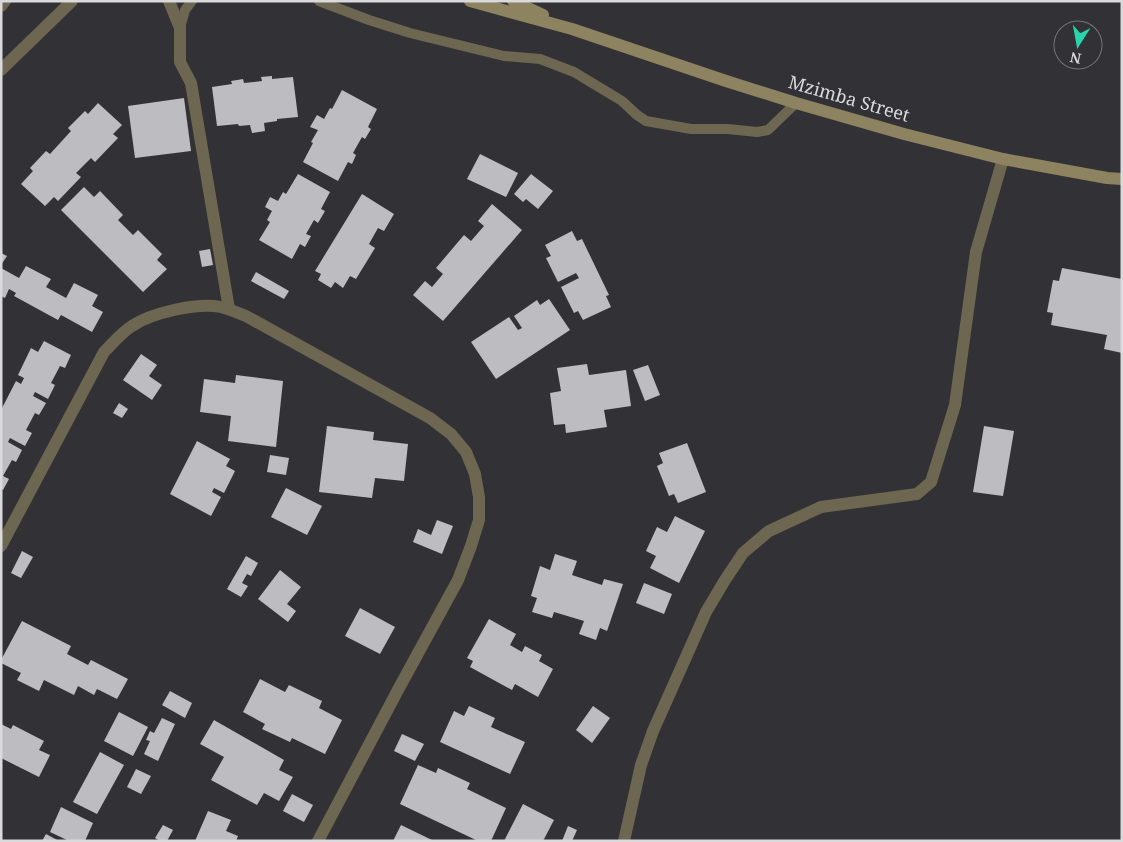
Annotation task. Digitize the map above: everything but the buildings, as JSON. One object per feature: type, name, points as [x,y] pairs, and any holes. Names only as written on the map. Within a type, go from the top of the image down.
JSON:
[{"type":"main road","points":[[470,1],[572,29]]},
{"type":"main road","points":[[513,1],[572,29]]},
{"type":"main road","name":"Mzimba Street","points":[[572,29],[726,81],[904,134],[1003,159],[1122,179]]},
{"type":"street","points":[[1,6],[5,1]]},
{"type":"street","points":[[1,70],[72,1]]},
{"type":"street","points":[[169,1],[180,28],[180,62],[191,83],[229,309]]},
{"type":"street","points":[[624,841],[641,765],[654,731],[706,612],[724,580],[743,553],[770,531],[821,507],[917,494],[931,482],[955,405],[976,252],[1003,159]]},
{"type":"street","points":[[1,546],[104,352],[117,337],[133,325],[173,311],[198,306],[219,306],[246,316],[430,418],[451,434],[466,452],[475,474],[479,497],[478,520],[471,546],[458,580],[318,841]]},
{"type":"lane","points":[[180,28],[186,10],[192,1]]},
{"type":"lane","points":[[318,1],[410,33],[504,56],[540,59],[574,72],[622,101],[646,121],[691,129],[728,128],[757,132],[768,130],[796,103]]}]
